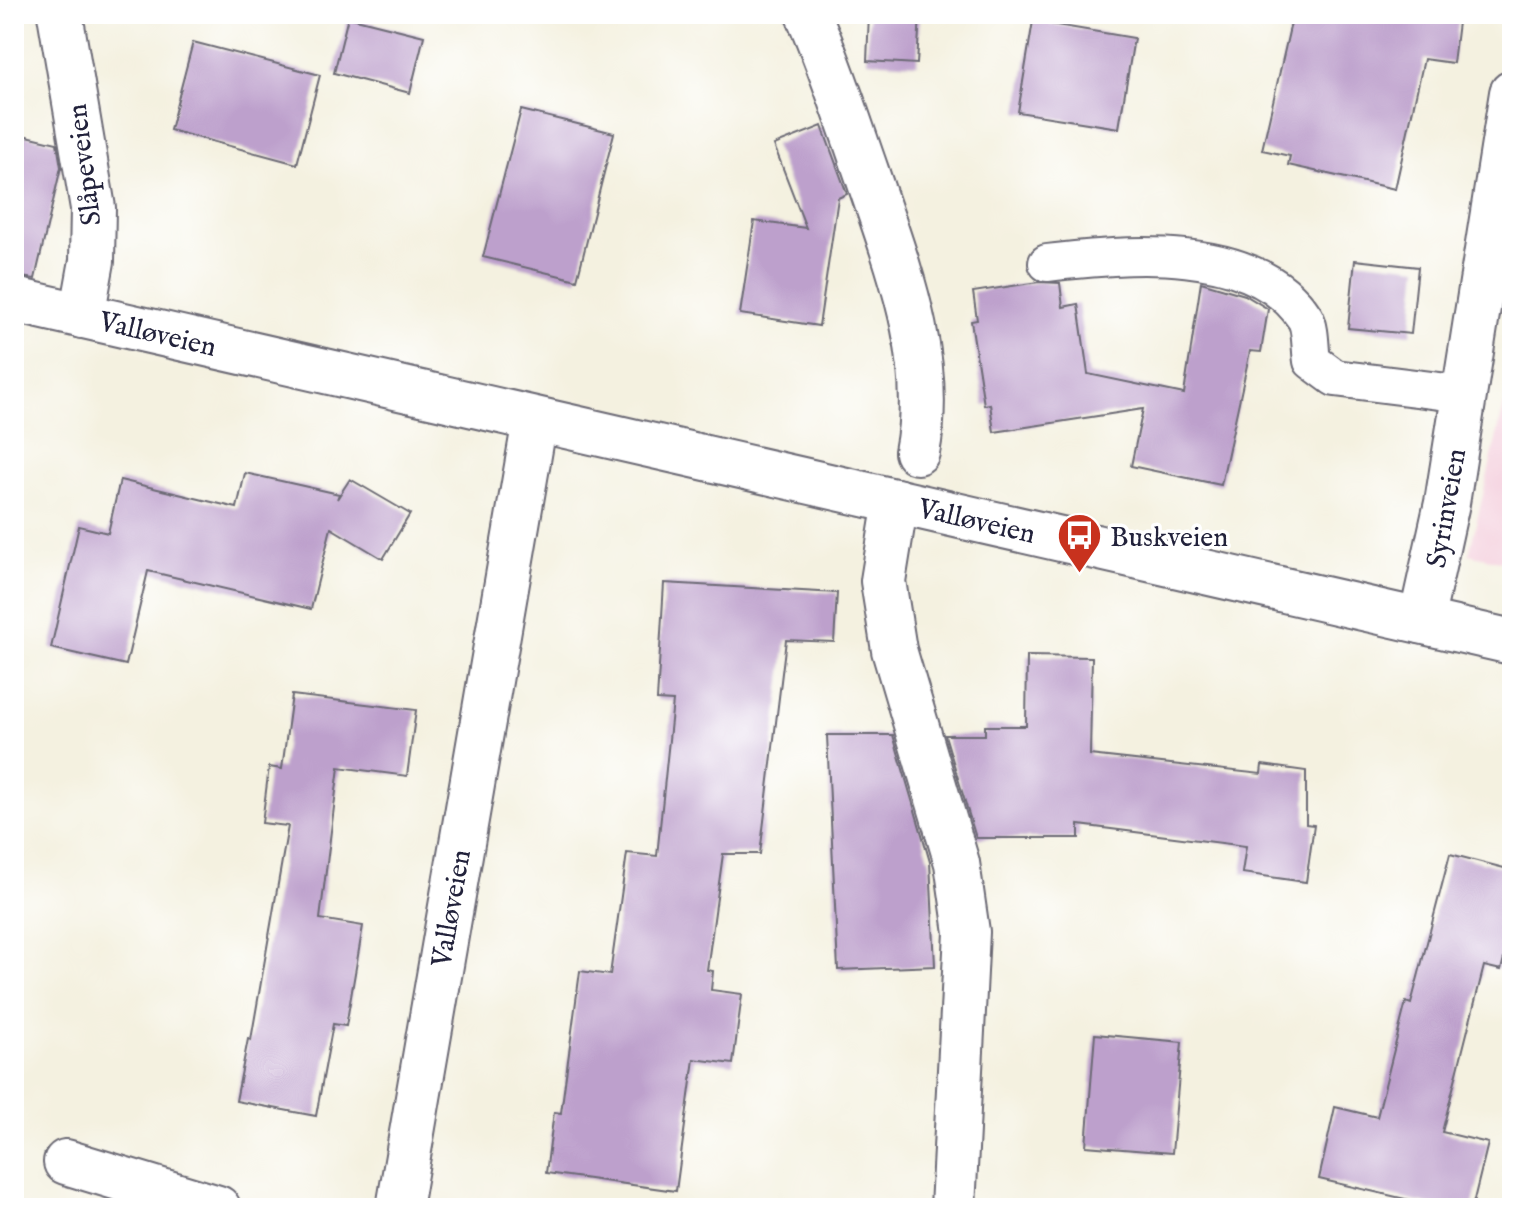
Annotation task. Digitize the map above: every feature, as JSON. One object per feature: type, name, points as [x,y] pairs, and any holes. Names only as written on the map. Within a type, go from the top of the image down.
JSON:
[{"type":"street","name":"Slåpeveien","points":[[60,14],[93,208],[92,261],[82,316]]},
{"type":"street","points":[[808,14],[828,60],[907,299],[919,358],[921,432],[917,452]]},
{"type":"street","name":"Syrinveien","points":[[1421,621],[1445,516],[1512,93]]},
{"type":"street","name":"Valløveien","points":[[14,300],[1512,642]]},
{"type":"street","name":"Valløveien","points":[[399,1208],[535,420]]},
{"type":"street","points":[[896,501],[883,581],[894,650],[957,863],[967,932],[953,1208]]},
{"type":"street","points":[[66,1162],[218,1208]]},
{"type":"lane","points":[[1047,263],[1125,254],[1202,261],[1265,279],[1306,320],[1312,361],[1335,378],[1464,394]]},
{"type":"shaded area","points":[[1512,372],[1512,564],[1469,554]]},
{"type":"building","points":[[869,14],[920,14],[917,64],[867,61]]},
{"type":"building","points":[[1293,14],[1459,14],[1453,63],[1424,59],[1395,189],[1288,165],[1290,156],[1262,150]]},
{"type":"building","points":[[348,17],[424,36],[410,93],[334,73]]},
{"type":"building","points":[[1033,21],[1134,38],[1119,128],[1018,112]]},
{"type":"building","points":[[193,42],[320,75],[297,164],[170,130]]},
{"type":"building","points":[[521,110],[614,133],[577,280],[483,257]]},
{"type":"building","points":[[822,126],[847,194],[838,198],[819,326],[740,314],[754,221],[806,228],[774,145]]},
{"type":"building","points":[[14,133],[57,143],[61,167],[35,279],[14,276]]},
{"type":"building","points":[[1355,260],[1418,267],[1411,334],[1348,328]]},
{"type":"building","points":[[1039,282],[1060,283],[1063,307],[1078,304],[1088,374],[1184,394],[1201,282],[1245,295],[1268,309],[1261,352],[1250,351],[1221,485],[1131,466],[1143,409],[994,432],[990,404],[984,405],[971,321],[977,320],[973,292]]},
{"type":"building","points":[[245,473],[339,494],[337,499],[350,479],[410,514],[383,559],[331,528],[311,609],[148,571],[126,665],[51,648],[79,526],[108,533],[120,480],[237,508]]},
{"type":"building","points":[[664,583],[837,593],[834,642],[786,640],[760,854],[723,854],[707,970],[713,971],[711,990],[742,994],[733,1064],[694,1059],[676,1191],[546,1173],[554,1112],[561,1113],[580,971],[610,975],[627,853],[657,856],[673,701],[657,700]]},
{"type":"building","points":[[1027,656],[1092,657],[1090,755],[1261,774],[1262,765],[1306,771],[1306,824],[1314,825],[1306,882],[1242,873],[1246,846],[1079,825],[1079,838],[976,838],[945,735],[985,735],[985,726],[1026,726]]},
{"type":"building","points":[[292,695],[416,710],[407,776],[339,767],[320,919],[363,926],[346,1026],[333,1024],[316,1116],[236,1101],[248,1039],[251,1040],[288,826],[262,823],[269,767],[282,769]]},
{"type":"building","points":[[827,735],[893,735],[930,862],[935,966],[838,970]]},
{"type":"building","points":[[1450,854],[1512,870],[1512,927],[1501,970],[1484,966],[1442,1132],[1488,1143],[1472,1208],[1444,1208],[1319,1179],[1335,1107],[1377,1117],[1406,1002],[1411,1004]]},
{"type":"building","points":[[1095,1034],[1182,1042],[1172,1153],[1086,1146]]},
{"type":"place","name":"Buskveien","points":[[1079,575]]}]
